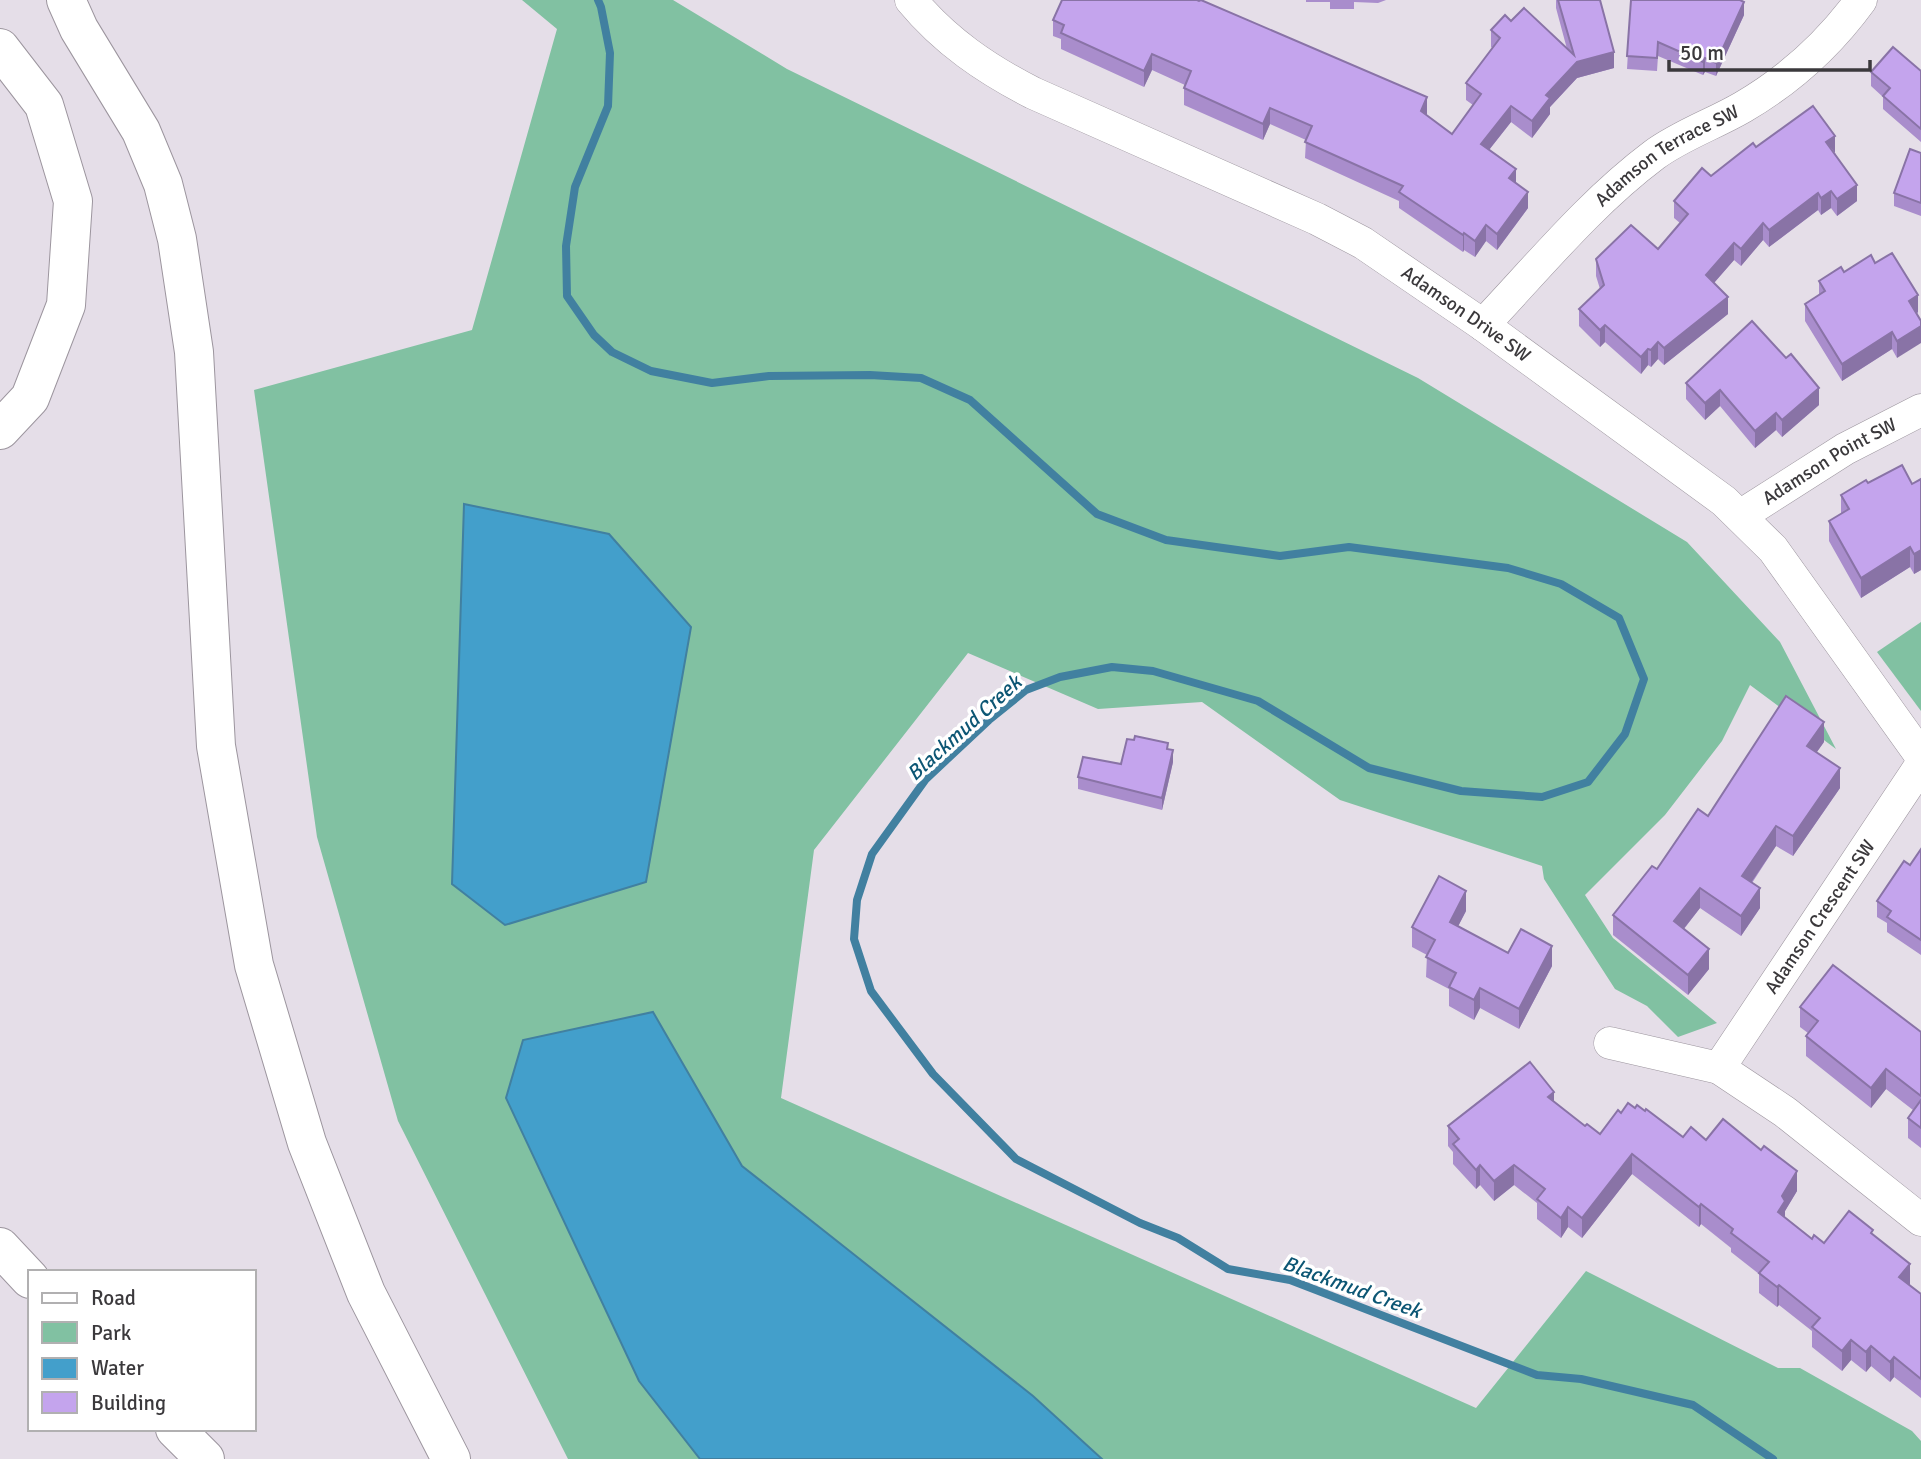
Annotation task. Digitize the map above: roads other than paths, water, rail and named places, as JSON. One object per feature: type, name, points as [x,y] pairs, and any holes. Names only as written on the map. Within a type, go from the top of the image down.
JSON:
[{"type":"highway","points":[[53,0],[73,14],[141,131],[163,184],[177,239],[194,352],[216,746],[254,965],[307,1143],[346,1243],[366,1293],[451,1459]]},
{"type":"highway","points":[[0,48],[44,105],[73,201],[66,305],[30,398],[0,430]]},
{"type":"highway","points":[[0,1247],[28,1277]]},
{"type":"highway","points":[[177,1431],[205,1459]]},
{"type":"street","name":"Adamson Drive SW","points":[[911,0],[960,48],[1005,79],[1317,219],[1363,243],[1483,325],[1724,501],[1773,549],[1921,756]]},
{"type":"street","name":"Adamson Terrace SW","points":[[1483,325],[1590,212],[1637,168],[1680,138],[1742,108],[1788,78],[1819,50],[1861,0]]},
{"type":"street","name":"Adamson Point SW","points":[[1740,516],[1845,449],[1921,410]]},
{"type":"street","name":"Adamson Crescent SW","points":[[1719,1068],[1921,765]]},
{"type":"street","points":[[1610,1043],[1719,1068],[1785,1112],[1921,1220]]},
{"type":"water","points":[[464,504],[609,534],[691,627],[646,882],[505,925],[452,884]]},
{"type":"water","points":[[653,1012],[742,1166],[1033,1396],[1102,1459],[700,1459],[639,1381],[506,1098],[523,1040]]},
{"type":"waterway","name":"Blackmud Creek","points":[[598,0],[610,53],[608,106],[575,187],[566,246],[567,296],[594,335],[612,352],[651,371],[712,383],[769,376],[870,375],[921,378],[970,400],[1097,514],[1166,540],[1280,556],[1349,547],[1508,568],[1561,584],[1619,618],[1644,679],[1625,734],[1588,782],[1542,797],[1461,791],[1369,768],[1258,701],[1153,671],[1112,667],[1060,677],[1026,690],[989,720],[926,779],[872,854],[857,900],[854,939],[871,991],[933,1074],[1016,1159],[1140,1223],[1178,1238],[1228,1269],[1290,1280],[1537,1375],[1581,1379],[1693,1405],[1773,1459]]}]
